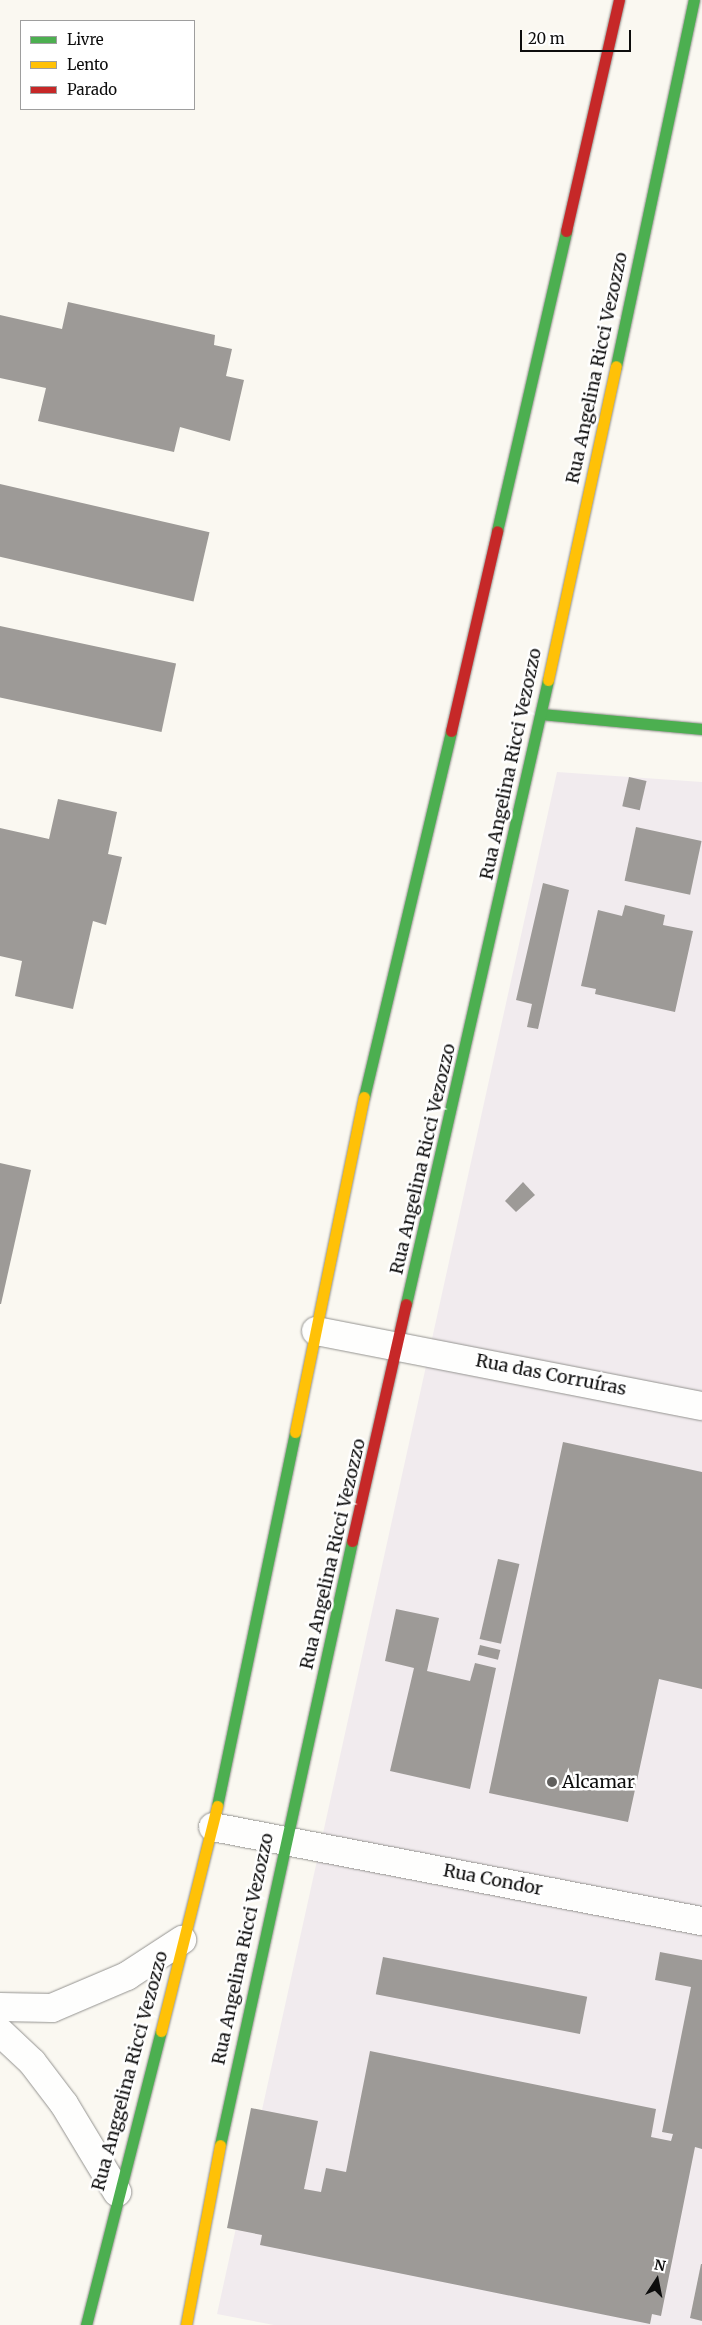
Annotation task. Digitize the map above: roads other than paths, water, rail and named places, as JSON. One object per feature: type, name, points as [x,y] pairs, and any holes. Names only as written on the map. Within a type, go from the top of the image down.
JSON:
[{"type":"main road","points":[[213,1827],[378,1030],[461,690],[619,0]]},
{"type":"main road","name":"Rua Angelina Ricci Vezozzo","points":[[186,2325],[199,2244],[284,1838],[399,1345],[541,714],[694,0]]},
{"type":"main road","points":[[541,714],[702,729]]},
{"type":"main road","name":"Rua Anggelina Ricci Vezozzo","points":[[86,2325],[117,2192],[213,1827]]},
{"type":"street","name":"Rua das Corruíras","points":[[316,1331],[399,1345],[702,1406]]},
{"type":"street","name":"Rua Condor","points":[[213,1827],[284,1838],[702,1921]]},
{"type":"street","points":[[0,2007],[52,2008],[127,1976],[182,1940]]},
{"type":"street","points":[[0,2032],[32,2062],[64,2104],[117,2192]]},
{"type":"place","name":"Alcamar","points":[[552,1782]]}]
